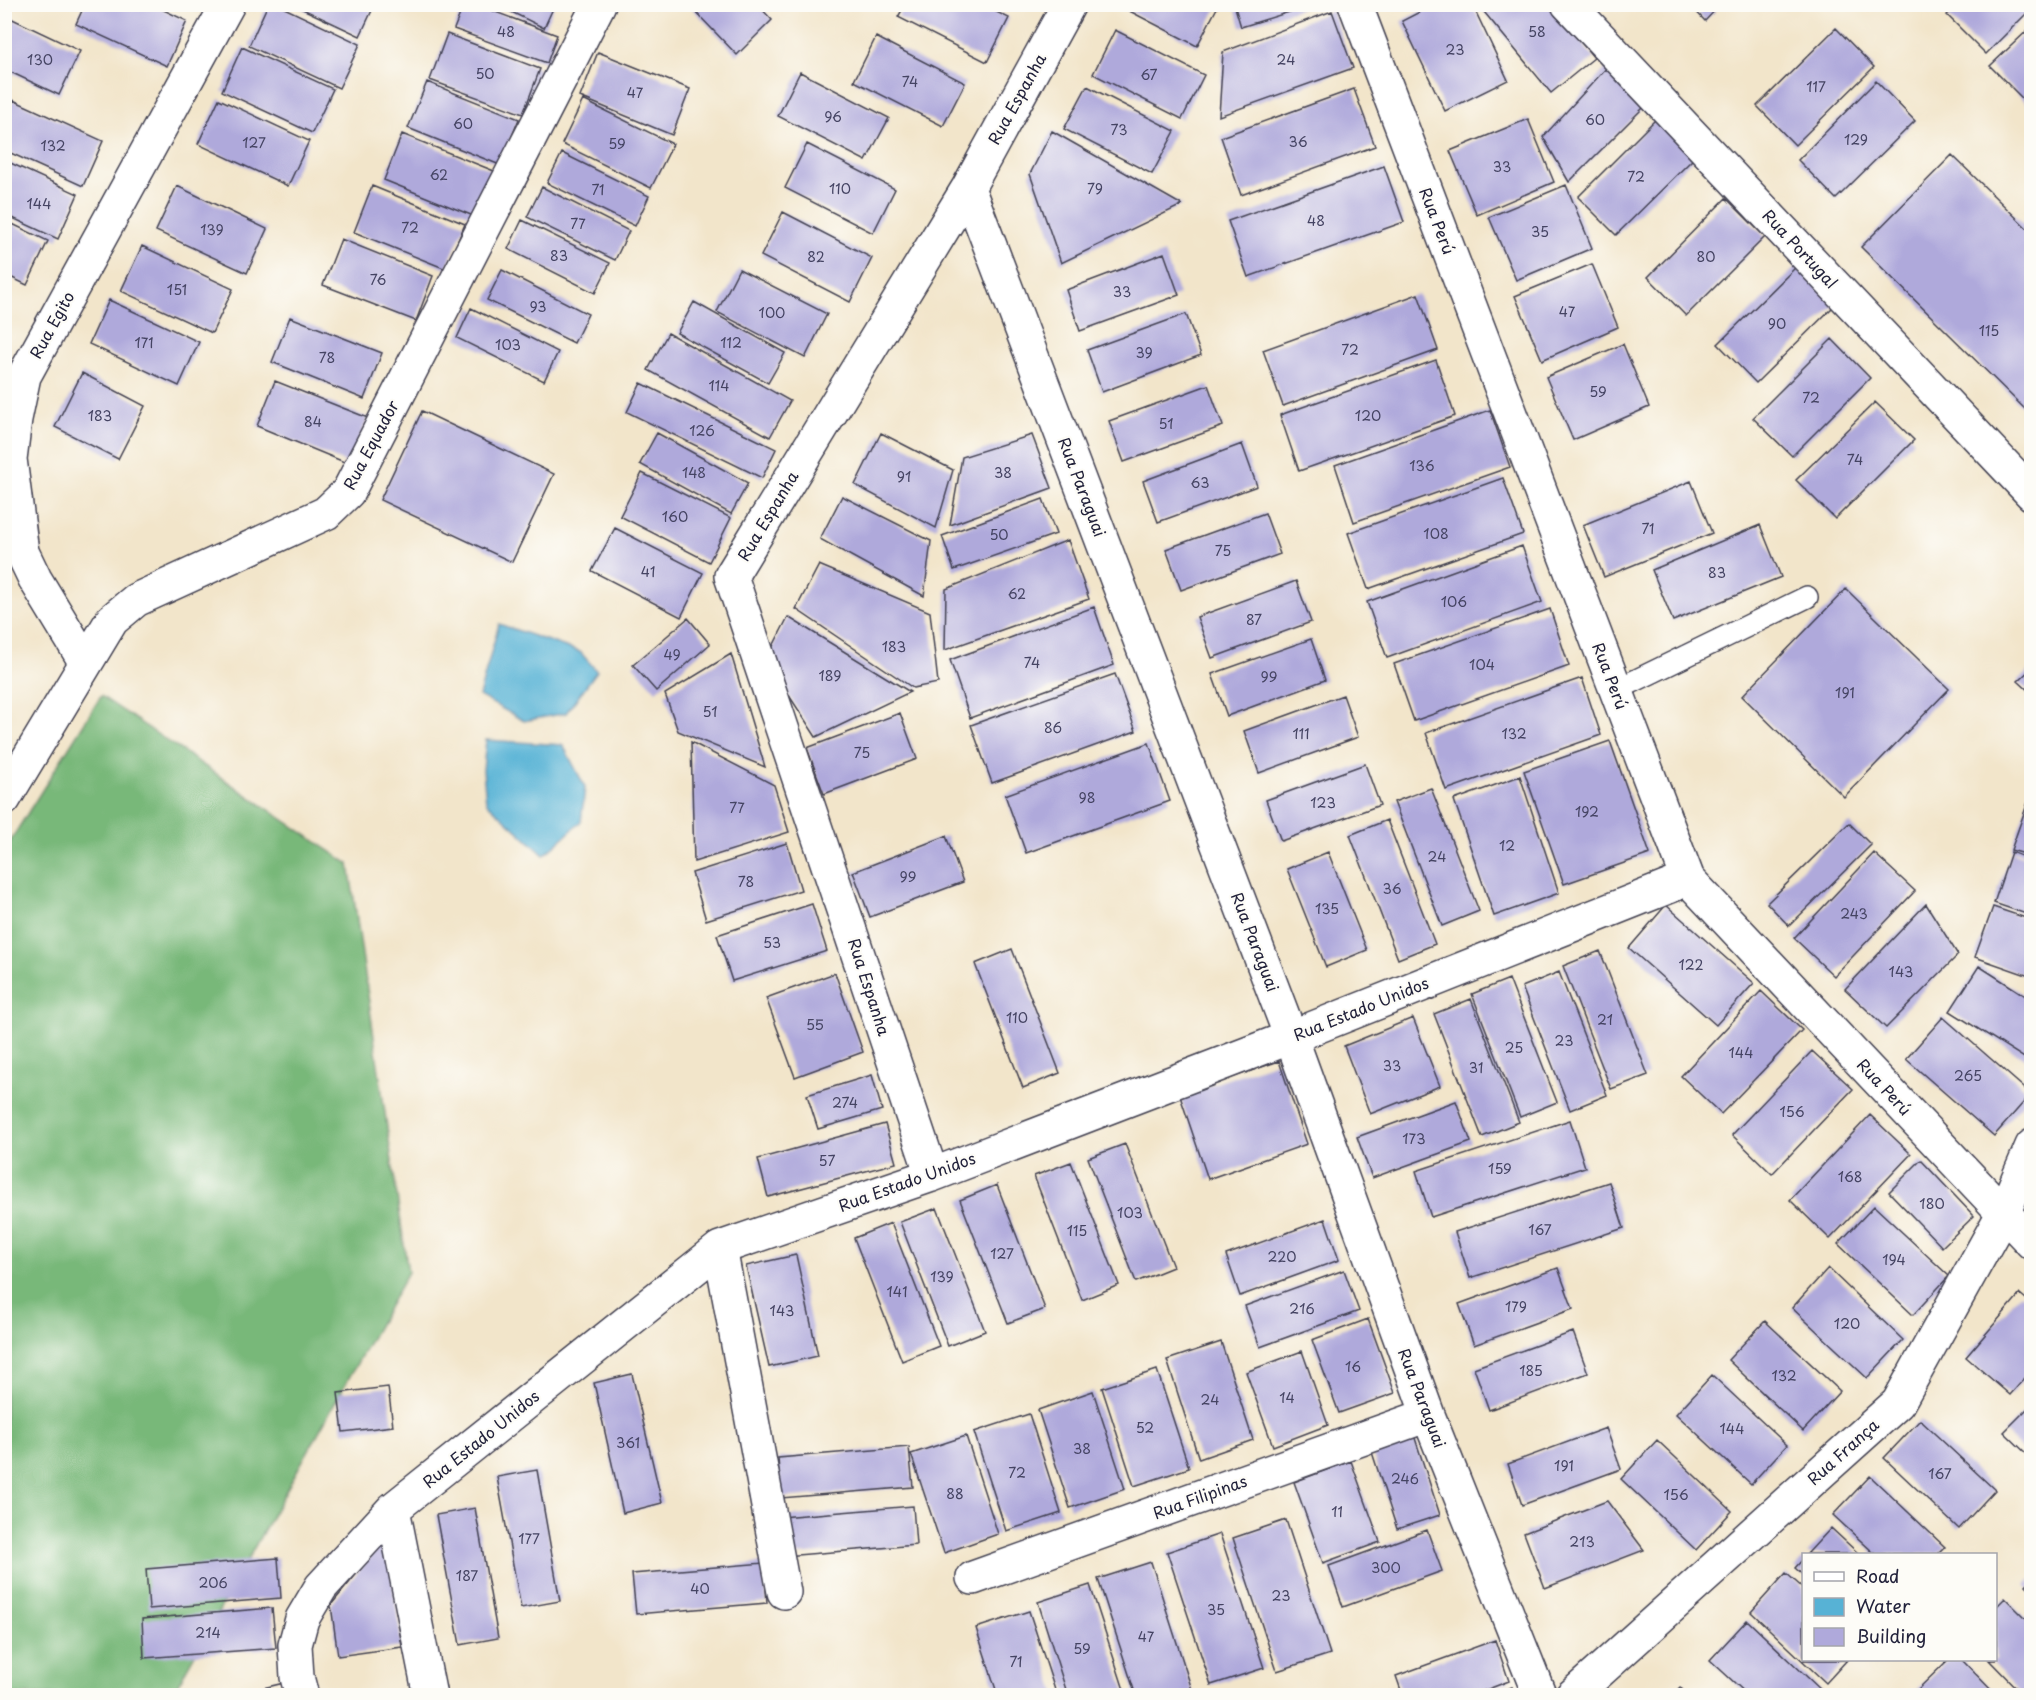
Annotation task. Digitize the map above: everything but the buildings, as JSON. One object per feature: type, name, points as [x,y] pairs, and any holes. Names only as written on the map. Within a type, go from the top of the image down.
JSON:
[{"type":"street","name":"Rua Egito","points":[[86,663],[34,579],[22,552],[10,459],[24,376],[228,4]]},
{"type":"street","name":"Rua Equador","points":[[4,800],[112,620],[136,600],[326,513],[348,492],[599,4]]},
{"type":"street","name":"Rua Espanha","points":[[932,1175],[731,576],[968,188],[1069,4]]},
{"type":"street","name":"Rua Perú","points":[[1355,4],[1688,879],[2031,1243]]},
{"type":"street","name":"Rua Portugal","points":[[1568,4],[2031,494]]},
{"type":"street","name":"Rua Paraguai","points":[[968,188],[1291,1037],[1428,1415],[1540,1695]]},
{"type":"street","name":"Rua Estado Unidos","points":[[302,1695],[297,1677],[295,1645],[302,1619],[321,1587],[393,1509],[720,1248],[932,1175],[1291,1037],[1688,879]]},
{"type":"street","name":"Rua França","points":[[1572,1695],[1898,1403],[2003,1214],[2031,1146]]},
{"type":"street","points":[[720,1248],[784,1592]]},
{"type":"street","name":"Rua Filipinas","points":[[973,1578],[1428,1415]]},
{"type":"street","points":[[393,1509],[430,1695]]},
{"type":"lane","points":[[1616,690],[1807,597]]},
{"type":"green space","points":[[101,696],[349,864],[408,1272],[172,1695],[5,1695],[4,851]]},
{"type":"water","points":[[499,624],[580,652],[597,671],[566,713],[524,721],[479,696]]},
{"type":"water","points":[[486,740],[563,745],[585,787],[581,822],[544,855],[486,802],[483,770]]}]
